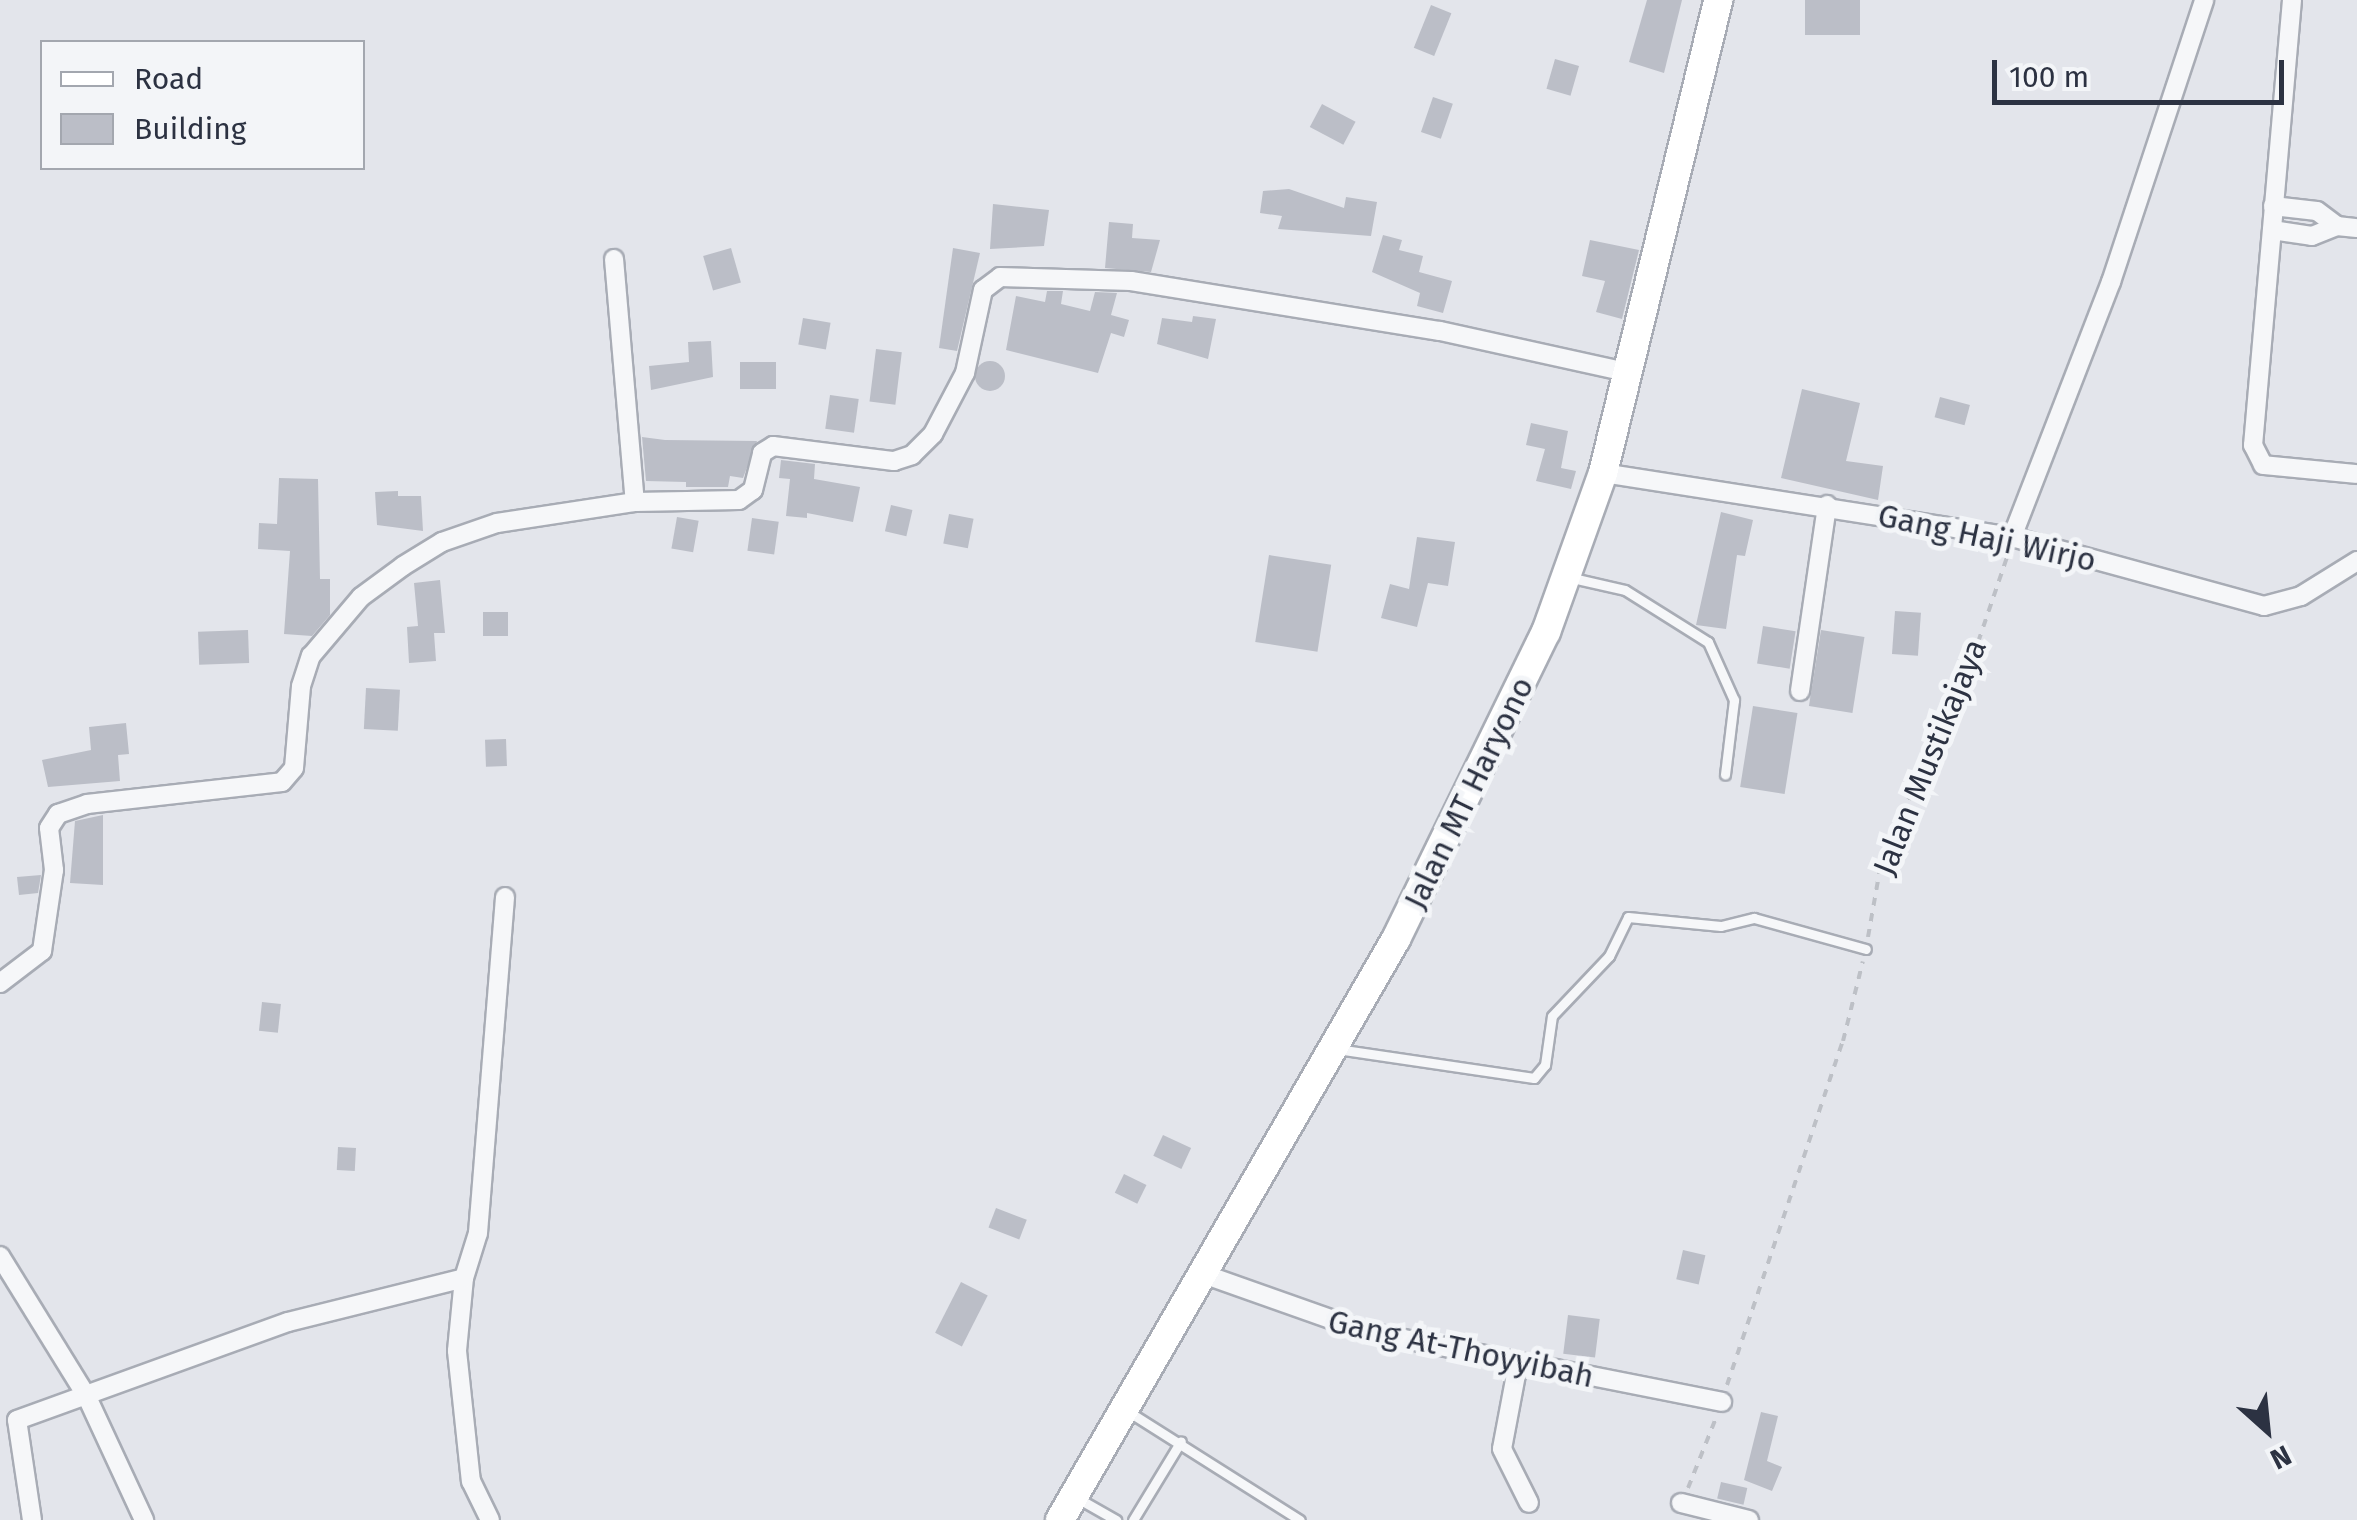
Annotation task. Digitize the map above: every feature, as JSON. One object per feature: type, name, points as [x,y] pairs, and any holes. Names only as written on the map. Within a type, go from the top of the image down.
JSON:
[{"type":"main road","name":"Jalan MT Haryono","points":[[1068,1508],[1206,1275],[1464,810],[1566,577],[1603,472],[1718,0]]},
{"type":"street","points":[[2012,537],[2104,300],[2204,0]]},
{"type":"street","points":[[2292,0],[2254,454],[2263,465],[2357,474]]},
{"type":"street","points":[[2272,206],[2317,211],[2337,226]]},
{"type":"street","points":[[2272,230],[2312,236],[2337,226],[2357,228]]},
{"type":"street","points":[[614,258],[636,502]]},
{"type":"street","points":[[0,984],[42,950],[54,870],[49,828],[58,814],[87,804],[282,782],[294,768],[301,686],[311,656],[361,597],[442,542],[497,523],[636,502],[739,500],[753,490],[762,454],[773,446],[894,461],[924,448],[964,373],[983,290],[1019,274],[1130,281],[1440,332],[1627,372]]},
{"type":"street","name":"Gang Haji Wirjo","points":[[1603,472],[2012,537],[2264,606],[2301,596],[2357,561]]},
{"type":"street","points":[[1800,691],[1827,506]]},
{"type":"street","points":[[490,1520],[471,1481],[459,1370],[464,1278],[478,1233],[504,897]]},
{"type":"street","points":[[0,1256],[87,1397],[144,1520]]},
{"type":"street","name":"Gang At-Thoyyibah","points":[[1206,1275],[1310,1316],[1518,1364],[1722,1402]]},
{"type":"street","points":[[32,1520],[17,1420],[288,1322],[464,1278]]},
{"type":"street","points":[[1518,1364],[1502,1449],[1529,1503]]},
{"type":"street","points":[[1680,1503],[1749,1520]]},
{"type":"lane","points":[[1566,577],[1626,590],[1708,642],[1734,700],[1726,774]]},
{"type":"lane","points":[[1333,1048],[1534,1078],[1545,1064],[1552,1016],[1609,956],[1626,918],[1721,926],[1754,918],[1866,949]]},
{"type":"lane","points":[[1126,1410],[1181,1440],[1300,1520]]},
{"type":"lane","points":[[1133,1520],[1181,1440]]},
{"type":"lane","points":[[1068,1508],[1116,1520]]},
{"type":"path","name":"Jalan Mustikajaya","points":[[1680,1503],[1722,1402],[1843,1041],[1866,949],[1882,858],[1973,657],[2012,537]]},
{"type":"building","points":[[1647,0],[1682,0],[1664,73],[1629,62]]},
{"type":"building","points":[[1805,0],[1860,0],[1860,35],[1805,35]]},
{"type":"building","points":[[1431,5],[1451,13],[1434,56],[1414,48]]},
{"type":"building","points":[[1555,59],[1579,66],[1570,96],[1546,89]]},
{"type":"building","points":[[1433,97],[1453,104],[1441,139],[1421,132]]},
{"type":"building","points":[[1322,104],[1356,122],[1343,145],[1310,127]]},
{"type":"building","points":[[1289,189],[1344,208],[1346,197],[1377,202],[1371,236],[1278,229],[1282,216],[1260,213],[1263,191]]},
{"type":"building","points":[[993,204],[1049,210],[1044,246],[990,249]]},
{"type":"building","points":[[1109,222],[1133,224],[1132,238],[1160,240],[1151,272],[1105,268]]},
{"type":"building","points":[[1383,235],[1402,240],[1399,250],[1423,256],[1419,272],[1452,281],[1443,313],[1417,306],[1420,293],[1372,272]]},
{"type":"building","points":[[1590,240],[1639,250],[1622,319],[1596,312],[1605,281],[1582,276]]},
{"type":"building","points":[[731,248],[741,283],[713,291],[703,256]]},
{"type":"building","points":[[953,248],[980,253],[957,351],[939,348]]},
{"type":"building","points":[[1047,291],[1063,291],[1061,304],[1090,311],[1095,292],[1117,293],[1111,315],[1129,320],[1124,337],[1111,333],[1098,373],[1006,350],[1016,296],[1045,302]]},
{"type":"building","points":[[1193,316],[1216,319],[1208,359],[1157,344],[1162,318],[1192,322]]},
{"type":"building","points":[[803,318],[831,323],[826,349],[798,345]]},
{"type":"building","points":[[711,341],[713,377],[651,390],[649,366],[689,362],[688,342]]},
{"type":"building","points":[[876,349],[902,352],[895,405],[870,402]]},
{"type":"building","points":[[990,361],[1004,370],[1005,376],[996,390],[990,391],[976,382],[975,376],[984,362]]},
{"type":"building","points":[[740,362],[776,362],[776,389],[740,389]]},
{"type":"building","points":[[1802,389],[1860,403],[1846,461],[1883,466],[1878,500],[1781,478]]},
{"type":"building","points":[[830,395],[859,399],[854,433],[825,429]]},
{"type":"building","points":[[1940,397],[1970,405],[1965,425],[1935,417]]},
{"type":"building","points":[[1531,423],[1568,431],[1561,468],[1576,471],[1571,489],[1536,481],[1545,449],[1526,445]]},
{"type":"building","points":[[642,437],[757,441],[743,478],[730,476],[728,487],[686,487],[686,482],[646,481]]},
{"type":"building","points":[[781,460],[815,464],[814,479],[860,487],[853,522],[807,513],[807,518],[786,516],[790,479],[779,478]]},
{"type":"building","points":[[279,478],[318,479],[320,579],[330,579],[330,615],[312,636],[284,634],[290,551],[258,549],[259,523],[277,524]]},
{"type":"building","points":[[398,491],[398,496],[421,496],[423,531],[377,525],[375,492]]},
{"type":"building","points":[[891,505],[912,510],[906,536],[885,531]]},
{"type":"building","points":[[1721,512],[1753,520],[1745,556],[1737,555],[1726,629],[1696,625]]},
{"type":"building","points":[[949,514],[974,519],[968,548],[943,543]]},
{"type":"building","points":[[677,517],[699,521],[693,552],[671,549]]},
{"type":"building","points":[[752,518],[779,522],[774,554],[747,551]]},
{"type":"building","points":[[1417,537],[1455,542],[1448,586],[1428,583],[1417,627],[1381,618],[1390,584],[1409,589]]},
{"type":"building","points":[[1269,555],[1331,565],[1317,652],[1255,642]]},
{"type":"building","points":[[440,580],[445,633],[434,633],[436,661],[409,663],[407,627],[418,626],[414,583]]},
{"type":"building","points":[[1895,611],[1921,613],[1918,656],[1892,654]]},
{"type":"building","points":[[483,612],[508,612],[508,636],[483,636]]},
{"type":"building","points":[[1763,626],[1796,631],[1790,669],[1757,664]]},
{"type":"building","points":[[248,630],[249,663],[199,665],[198,632]]},
{"type":"building","points":[[1821,630],[1864,637],[1852,713],[1809,706]]},
{"type":"building","points":[[366,688],[400,690],[398,731],[364,729]]},
{"type":"building","points":[[1753,706],[1797,713],[1785,794],[1740,787]]},
{"type":"building","points":[[126,723],[129,754],[118,755],[120,781],[48,787],[42,760],[91,750],[89,727]]},
{"type":"building","points":[[506,739],[507,766],[486,767],[485,740]]},
{"type":"building","points":[[103,815],[103,885],[70,883],[75,821]]},
{"type":"building","points":[[41,875],[38,893],[19,895],[17,877]]},
{"type":"building","points":[[262,1002],[281,1004],[278,1033],[259,1031]]},
{"type":"building","points":[[1163,1135],[1191,1148],[1181,1169],[1153,1156]]},
{"type":"building","points":[[338,1147],[356,1148],[355,1171],[337,1170]]},
{"type":"building","points":[[1124,1174],[1146,1185],[1137,1204],[1115,1193]]},
{"type":"building","points":[[996,1208],[1027,1220],[1019,1239],[988,1228]]},
{"type":"building","points":[[1683,1250],[1705,1255],[1699,1284],[1676,1279]]},
{"type":"building","points":[[961,1282],[988,1296],[962,1346],[935,1333]]},
{"type":"building","points":[[1568,1315],[1600,1319],[1595,1358],[1563,1354]]},
{"type":"building","points":[[1761,1412],[1778,1416],[1767,1461],[1782,1467],[1772,1491],[1744,1480]]},
{"type":"building","points":[[1721,1482],[1747,1488],[1743,1505],[1717,1499]]}]
